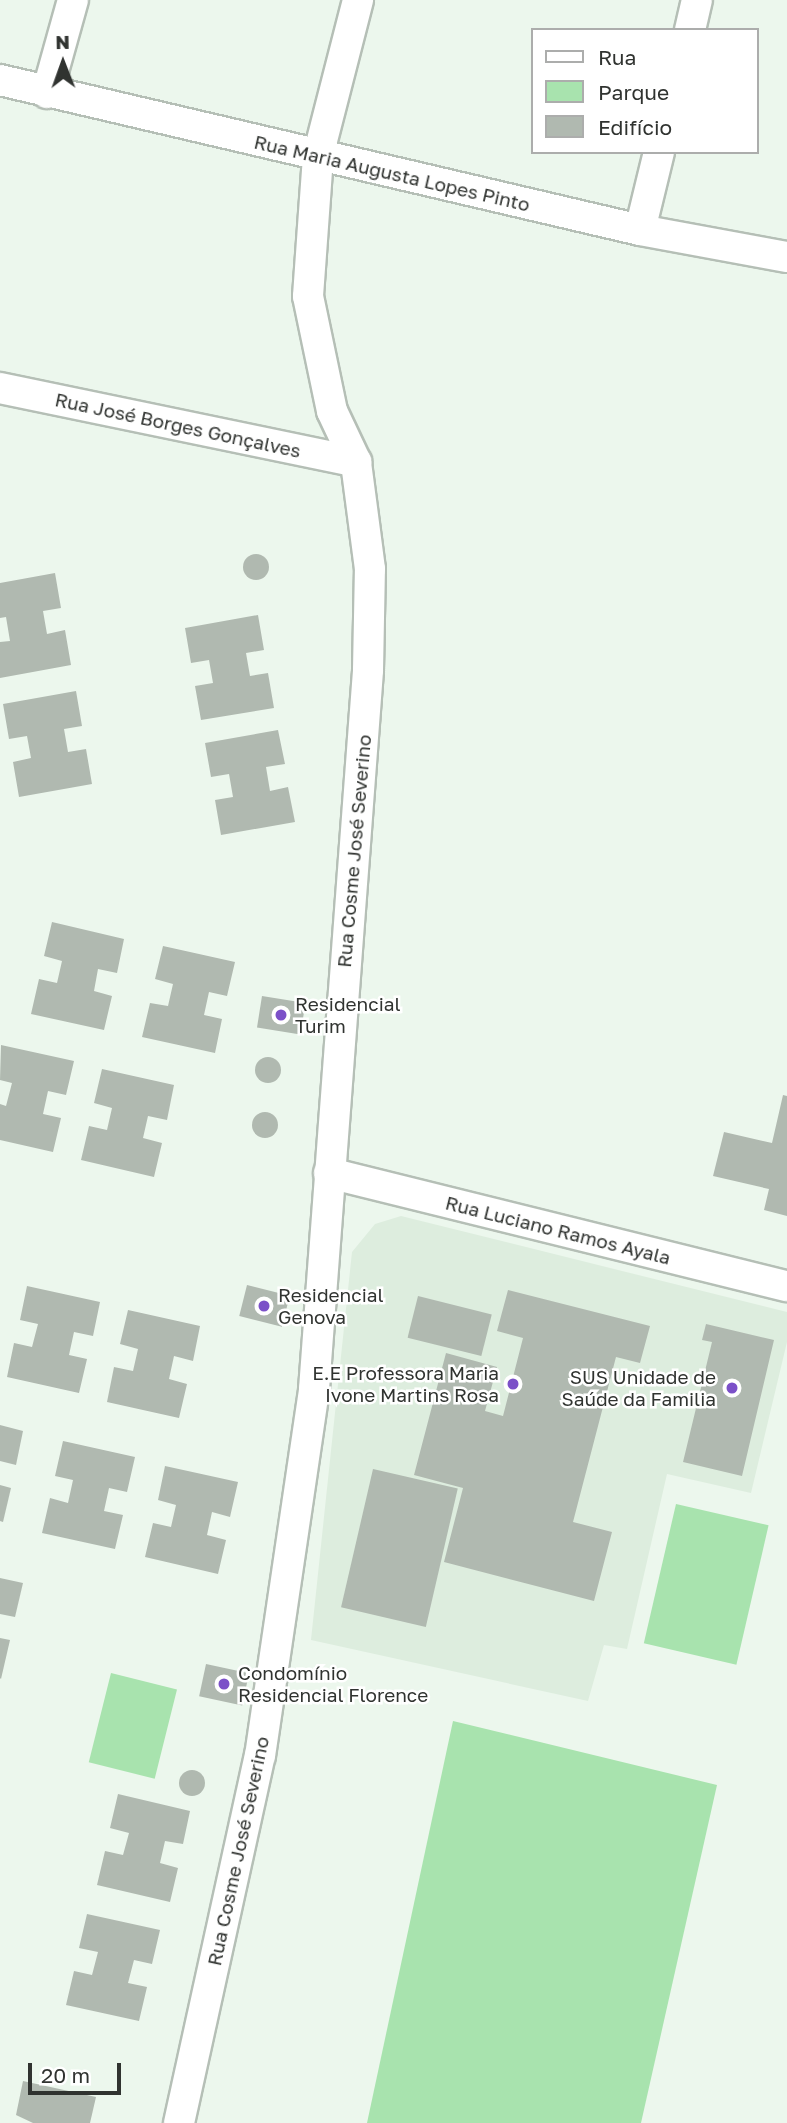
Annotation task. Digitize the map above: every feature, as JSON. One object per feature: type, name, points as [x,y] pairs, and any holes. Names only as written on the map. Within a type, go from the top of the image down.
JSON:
[{"type":"street","points":[[47,93],[73,0]]},
{"type":"street","name":"Rua Cosme José Severino","points":[[179,2123],[260,1756],[314,1389],[368,670],[370,569],[356,462],[332,411],[308,296],[318,156],[358,0]]},
{"type":"street","points":[[690,28],[697,0]]},
{"type":"street","name":"Rua Maria Augusta Lopes Pinto","points":[[0,79],[47,93],[640,230],[787,257]]},
{"type":"street","points":[[640,230],[659,154]]},
{"type":"street","name":"Rua José Borges Gonçalves","points":[[0,388],[356,462]]},
{"type":"street","name":"Rua Luciano Ramos Ayala","points":[[329,1174],[787,1286]]},
{"type":"shaded area","name":"E.E Professora Maria Ivone Martins Rosa","points":[[401,1216],[787,1312],[787,1342],[751,1493],[667,1474],[627,1649],[604,1645],[588,1701],[311,1640],[352,1252],[375,1224]]},
{"type":"green space","points":[[676,1504],[769,1525],[736,1665],[644,1643]]},
{"type":"green space","points":[[111,1673],[177,1689],[155,1779],[89,1762]]},
{"type":"green space","points":[[453,1721],[717,1785],[641,2123],[367,2123]]},
{"type":"building","points":[[256,554],[265,558],[269,567],[265,576],[256,580],[247,576],[243,567],[247,558]]},
{"type":"building","points":[[55,573],[61,608],[43,611],[47,634],[65,630],[71,665],[0,678],[0,642],[10,641],[6,617],[0,618],[0,583]]},
{"type":"building","points":[[258,615],[264,650],[246,653],[250,676],[268,673],[274,708],[201,720],[195,686],[213,683],[209,660],[191,663],[185,628]]},
{"type":"building","points":[[76,691],[82,726],[64,729],[68,752],[86,749],[92,784],[19,797],[13,762],[31,758],[27,736],[9,739],[3,704]]},
{"type":"building","points":[[278,730],[285,764],[266,767],[270,791],[288,787],[295,822],[221,835],[215,800],[233,797],[229,774],[211,777],[205,743]]},
{"type":"building","points":[[52,922],[124,939],[117,973],[98,969],[94,991],[112,996],[104,1030],[31,1014],[39,979],[57,983],[62,961],[44,956]]},
{"type":"building","points":[[163,946],[235,962],[227,996],[209,992],[204,1015],[222,1019],[215,1053],[142,1037],[150,1003],[168,1006],[173,984],[155,979]]},
{"type":"building","name":"Residencial Turim","points":[[262,996],[305,1003],[300,1034],[257,1028]]},
{"type":"building","points":[[1,1045],[74,1061],[66,1095],[48,1091],[43,1114],[61,1118],[53,1152],[0,1140],[0,1104],[6,1106],[12,1083],[0,1080]]},
{"type":"building","points":[[268,1057],[277,1061],[281,1070],[277,1079],[268,1083],[259,1079],[255,1070],[259,1061]]},
{"type":"building","points":[[102,1069],[174,1085],[167,1120],[148,1116],[143,1138],[162,1143],[154,1177],[81,1160],[89,1126],[107,1130],[112,1108],[94,1103]]},
{"type":"building","points":[[783,1095],[787,1096],[787,1216],[764,1210],[769,1189],[713,1176],[724,1132],[772,1143]]},
{"type":"building","points":[[265,1112],[274,1116],[278,1125],[274,1134],[265,1138],[256,1134],[252,1125],[256,1116]]},
{"type":"building","name":"Residencial Genova","points":[[247,1285],[290,1296],[282,1327],[239,1316]]},
{"type":"building","points":[[27,1286],[100,1302],[93,1336],[74,1332],[69,1355],[87,1359],[79,1393],[7,1377],[14,1343],[32,1347],[38,1324],[20,1320]]},
{"type":"building","points":[[508,1290],[650,1326],[640,1363],[616,1357],[573,1522],[612,1532],[594,1601],[444,1562],[463,1488],[414,1475],[446,1353],[497,1367],[485,1411],[503,1416],[523,1338],[497,1331]]},
{"type":"building","points":[[418,1296],[492,1314],[481,1356],[408,1338]]},
{"type":"building","points":[[128,1310],[200,1326],[193,1361],[174,1356],[169,1379],[187,1384],[179,1418],[107,1402],[114,1367],[133,1371],[138,1349],[120,1344]]},
{"type":"building","points":[[706,1324],[774,1340],[742,1476],[683,1462],[712,1342],[702,1340]]},
{"type":"building","points":[[0,1425],[23,1431],[16,1465],[0,1461]]},
{"type":"building","points":[[63,1441],[135,1457],[127,1492],[109,1488],[104,1511],[123,1515],[115,1549],[42,1533],[50,1498],[68,1503],[73,1480],[55,1476]]},
{"type":"building","points":[[165,1466],[238,1482],[230,1517],[212,1512],[207,1535],[226,1540],[218,1574],[145,1557],[153,1523],[171,1527],[176,1505],[158,1500]]},
{"type":"building","points":[[373,1469],[458,1489],[426,1627],[341,1607]]},
{"type":"building","points":[[0,1485],[11,1488],[3,1522],[0,1521]]},
{"type":"building","points":[[0,1578],[23,1583],[15,1617],[0,1614]]},
{"type":"building","points":[[0,1638],[10,1640],[1,1679],[0,1678]]},
{"type":"building","name":"Condomínio Residencial Florence","points":[[206,1664],[249,1673],[242,1705],[199,1696]]},
{"type":"building","points":[[192,1770],[201,1774],[205,1783],[201,1792],[192,1796],[183,1792],[179,1783],[183,1774]]},
{"type":"building","points":[[118,1794],[190,1811],[183,1844],[165,1841],[160,1863],[178,1868],[170,1902],[97,1885],[105,1851],[123,1855],[129,1833],[110,1828]]},
{"type":"building","points":[[87,1914],[160,1930],[152,1964],[134,1960],[128,1983],[147,1987],[139,2021],[66,2005],[74,1971],[92,1975],[98,1952],[79,1948]]},
{"type":"building","points":[[23,2081],[96,2097],[90,2123],[33,2123],[16,2115]]},
{"type":"place","name":"Residencial Turim","points":[[281,1015]]},
{"type":"place","name":"Residencial Genova","points":[[264,1306]]},
{"type":"place","name":"E.E Professora Maria Ivone Martins Rosa","points":[[513,1384]]},
{"type":"place","name":"SUS Unidade de Saúde da Familia","points":[[732,1388]]},
{"type":"place","name":"Condomínio Residencial Florence","points":[[224,1684]]}]
